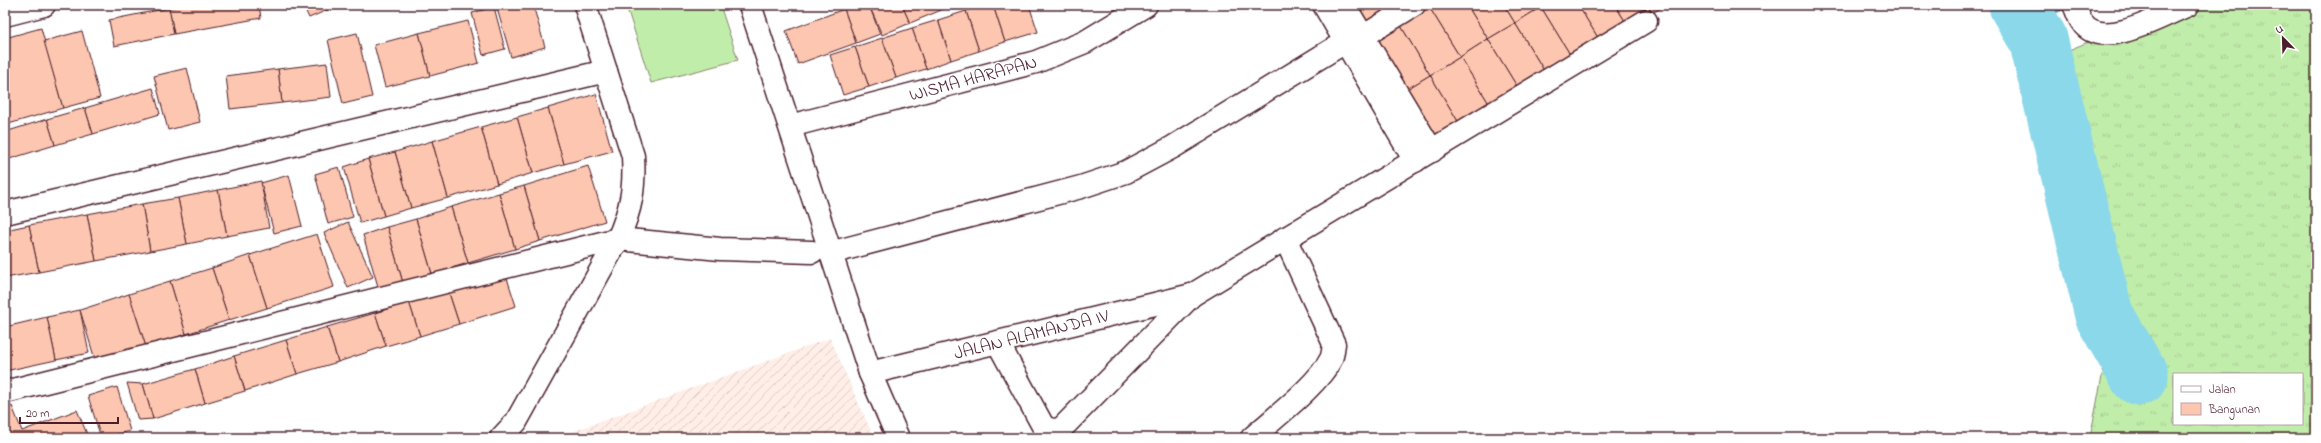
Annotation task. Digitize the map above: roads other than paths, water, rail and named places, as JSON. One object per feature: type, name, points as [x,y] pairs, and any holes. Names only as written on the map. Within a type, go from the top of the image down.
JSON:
[{"type":"street","points":[[5,15],[44,5]]},
{"type":"street","points":[[501,438],[516,422],[618,239],[629,213],[635,183],[634,163],[626,130],[585,5]]},
{"type":"street","points":[[750,5],[790,126],[821,252],[898,438]]},
{"type":"street","name":"WISMA HARAPAN","points":[[790,126],[1036,62],[1085,42],[1146,5]]},
{"type":"street","points":[[1324,5],[1355,39],[1423,156]]},
{"type":"street","points":[[1344,5],[1355,39]]},
{"type":"street","points":[[5,392],[618,239],[720,249],[821,252],[1081,188],[1126,172],[1173,148],[1414,5]]},
{"type":"street","points":[[2078,14],[2090,30],[2100,34],[2114,34],[2131,29],[2188,5]]},
{"type":"street","points":[[998,343],[1043,426],[1049,430],[1056,430],[1069,422],[1192,295],[1646,21]]},
{"type":"street","points":[[5,213],[606,71]]},
{"type":"street","points":[[1252,438],[1302,393],[1327,366],[1332,357],[1334,344],[1285,238]]},
{"type":"street","name":"JALAN ALAMANDA IV","points":[[870,373],[1192,295]]},
{"type":"waterway","points":[[2018,5],[2038,39],[2104,315],[2139,376]]},
{"type":"waterway","points":[[2026,20],[2063,5]]}]
